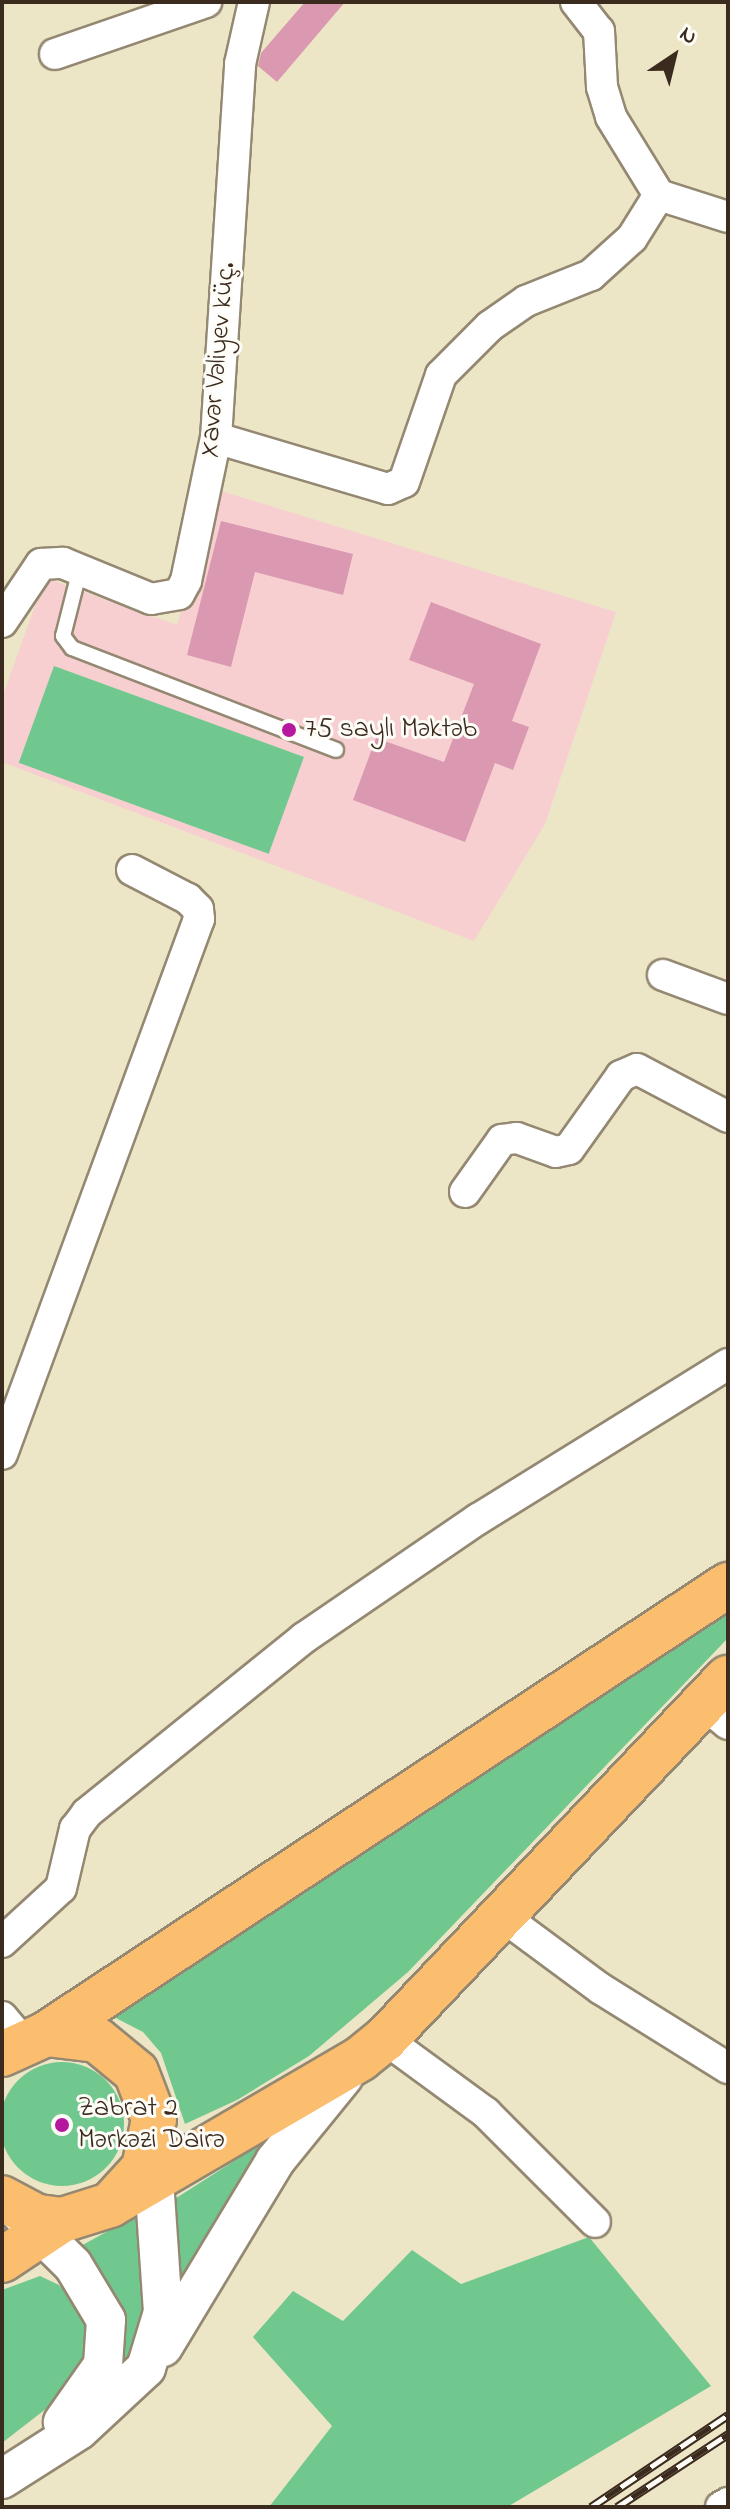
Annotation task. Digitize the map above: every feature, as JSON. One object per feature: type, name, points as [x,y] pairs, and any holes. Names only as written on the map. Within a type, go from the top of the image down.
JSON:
[{"type":"main road","points":[[18,2036],[728,1585]]},
{"type":"main road","points":[[2,2260],[30,2214],[110,2205],[153,2163],[372,2049],[720,1702]]},
{"type":"main road","points":[[18,2036],[84,2037],[119,2053],[148,2094],[153,2163]]},
{"type":"street","points":[[55,54],[206,2]]},
{"type":"street","name":"Xavər Vəliyev küç.","points":[[2,621],[41,564],[80,569],[151,599],[179,594],[216,438],[240,64],[254,2]]},
{"type":"street","points":[[576,2],[599,31],[602,87],[611,117],[659,195],[728,217]]},
{"type":"street","points":[[216,438],[388,489],[404,482],[441,375],[514,309],[591,275],[614,255],[659,195]]},
{"type":"street","points":[[2,1454],[139,1070],[199,919],[198,909],[188,899],[132,870]]},
{"type":"street","points":[[663,975],[728,999]]},
{"type":"street","points":[[465,1192],[502,1140],[517,1138],[556,1152],[569,1149],[621,1076],[637,1069],[728,1117]]},
{"type":"street","points":[[2,1942],[61,1888],[75,1829],[87,1813],[304,1638],[478,1519],[728,1364]]},
{"type":"street","points":[[505,1918],[601,1989],[728,2068]]},
{"type":"street","points":[[7,2475],[79,2430],[146,2368],[178,2324],[275,2161],[303,2120],[372,2049],[486,2113],[595,2222]]},
{"type":"street","points":[[146,2368],[163,2312],[153,2163]]},
{"type":"street","points":[[7,2475],[93,2386],[108,2339],[106,2320],[91,2290],[30,2214]]},
{"type":"street","points":[[721,2507],[728,2503]]},
{"type":"lane","points":[[80,569],[63,636],[72,648],[336,750]]},
{"type":"shaded area","name":"75 saylı Məktəb","points":[[218,490],[616,612],[545,824],[474,941],[2,762],[2,698],[45,578],[177,625]]},
{"type":"green space","points":[[54,666],[304,757],[269,854],[19,763]]},
{"type":"green space","points":[[728,1613],[728,1638],[408,1972],[309,2056],[237,2100],[185,2124],[161,2053],[143,2032],[110,2015]]},
{"type":"green space","name":"Zabrat 2 Mərkəzi Dairə","points":[[62,2062],[86,2067],[106,2080],[119,2100],[124,2124],[119,2148],[106,2168],[86,2181],[62,2186],[38,2181],[18,2168],[5,2148],[0,2124],[5,2100],[18,2080],[38,2067]]},
{"type":"green space","points":[[264,2142],[266,2149],[186,2282],[177,2278],[170,2202]]},
{"type":"green space","points":[[135,2216],[151,2307],[133,2363],[120,2368],[125,2321],[117,2296],[79,2247]]},
{"type":"green space","points":[[589,2237],[711,2386],[507,2507],[269,2507],[332,2426],[253,2337],[293,2291],[343,2321],[412,2250],[461,2284]]},
{"type":"green space","points":[[40,2276],[59,2285],[74,2301],[90,2330],[85,2360],[65,2394],[2,2443],[2,2290]]},
{"type":"building","points":[[305,2],[345,2],[277,82],[258,66],[261,53]]},
{"type":"building","points":[[221,521],[353,554],[343,595],[255,572],[231,667],[187,655]]},
{"type":"building","points":[[431,602],[541,644],[512,721],[529,727],[513,770],[495,763],[465,842],[353,800],[376,738],[444,762],[474,684],[409,660]]},
{"type":"railway","points":[[591,2507],[728,2415]]},
{"type":"railway","points":[[617,2507],[728,2434]]},
{"type":"place","name":"75 saylı Məktəb","points":[[289,730]]},
{"type":"place","name":"Zabrat 2 Mərkəzi Dairə","points":[[62,2125]]}]
